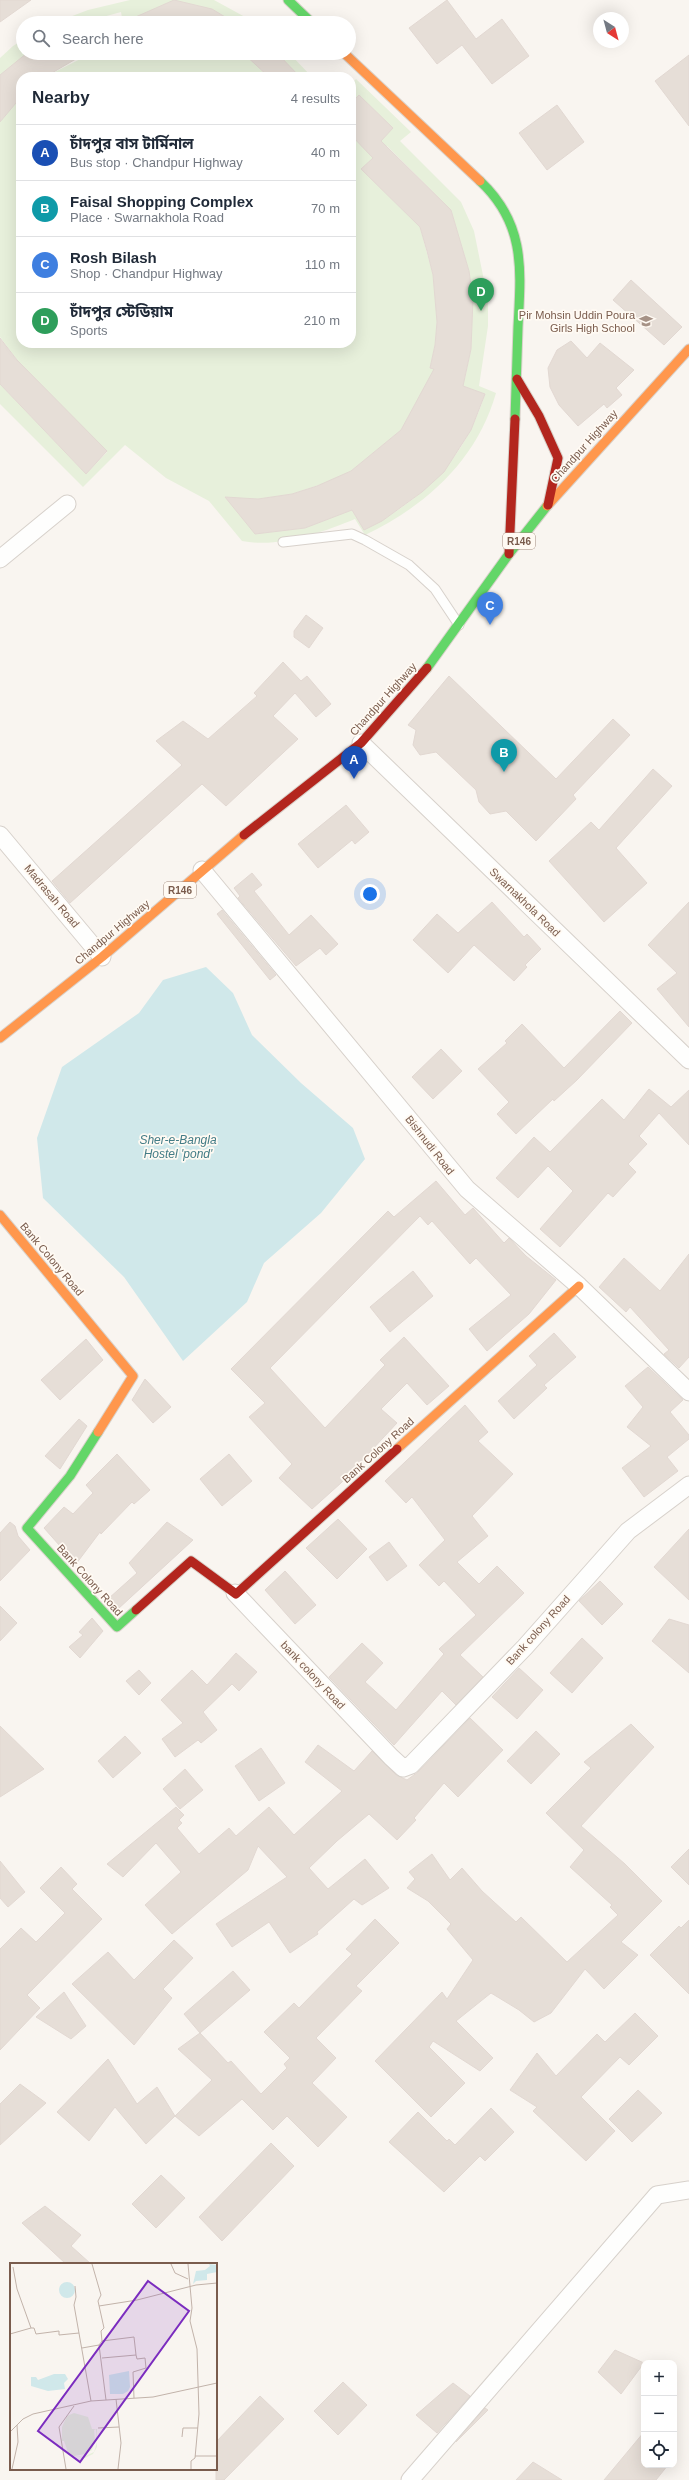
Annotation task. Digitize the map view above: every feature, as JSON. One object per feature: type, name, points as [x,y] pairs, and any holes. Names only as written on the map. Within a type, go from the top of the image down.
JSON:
[{"type":"street","points":[[288,0],[305,16]]},
{"type":"street","points":[[351,60],[489,189],[506,212],[517,238],[521,266],[509,554]]},
{"type":"street","name":"Chandpur Highway","points":[[0,1038],[102,957],[202,870],[362,743],[426,669],[460,626],[509,554],[548,505],[689,349]]},
{"type":"street","points":[[517,379],[539,416],[558,458],[548,505]]},
{"type":"street","points":[[0,560],[67,504]]},
{"type":"street","name":"Swarnakhola Road","points":[[362,743],[689,1060]]},
{"type":"street","name":"Madrasah Road","points":[[0,835],[102,957]]},
{"type":"street","name":"Bishnudi Road","points":[[202,870],[395,1101],[452,1174],[467,1189],[579,1286],[689,1392]]},
{"type":"street","name":"Bank Colony Road","points":[[0,1215],[133,1376],[70,1476],[27,1528],[117,1627],[191,1561],[235,1593],[579,1286]]},
{"type":"street","name":"Bank colony Road","points":[[390,1757],[403,1768],[411,1765],[525,1646],[628,1531],[689,1485],[677,1494]]},
{"type":"street","name":"bank colony Road","points":[[235,1593],[390,1757]]},
{"type":"street","points":[[410,2480],[656,2195],[689,2190]]},
{"type":"lane","points":[[283,542],[352,534],[365,540],[414,570],[435,589],[460,626]]},
{"type":"green space","points":[[130,0],[214,0],[243,16],[224,16],[212,9],[168,16],[122,16],[121,12],[106,16],[72,16],[88,10]]},
{"type":"green space","points":[[16,44],[16,60],[19,60],[0,77],[0,58]]},
{"type":"green space","points":[[78,60],[251,60],[264,72],[55,72]]},
{"type":"green space","points":[[284,60],[296,60],[307,72],[295,72]]},
{"type":"green space","points":[[356,79],[411,132],[400,141],[461,202],[474,231],[488,300],[488,326],[479,386],[496,393],[487,417],[476,439],[462,460],[428,495],[409,510],[365,535],[355,519],[314,534],[285,541],[256,543],[242,541],[209,501],[166,478],[125,445],[83,487],[0,404],[0,384],[86,474],[107,452],[17,360],[0,337],[0,122],[2,119],[16,103],[16,348],[356,348],[356,140],[369,153],[393,128],[359,95],[356,98]],"holes":[[[387,146],[451,210],[469,271],[473,299],[471,349],[465,378],[430,368],[435,345],[437,321],[433,275],[420,227],[361,169]],[[431,375],[485,394],[476,417],[466,439],[454,458],[440,475],[406,505],[364,530],[334,480],[351,471],[401,430]],[[331,481],[349,511],[305,528],[255,534],[258,499],[292,494]]]},
{"type":"water","name":"Sher-e-Bangla Hostel 'pond'","points":[[206,967],[233,993],[252,1035],[301,1083],[353,1128],[365,1159],[321,1213],[264,1263],[247,1302],[183,1361],[124,1277],[43,1198],[37,1138],[62,1067],[139,1013],[163,980]]},
{"type":"building","points":[[0,0],[31,0],[0,22]]},
{"type":"building","points":[[174,0],[212,9],[224,16],[138,16]]},
{"type":"building","points":[[447,0],[476,39],[502,19],[529,56],[492,84],[462,45],[437,64],[409,28]]},
{"type":"building","points":[[689,55],[689,126],[655,81]]},
{"type":"building","points":[[18,60],[74,60],[54,72],[16,72],[16,103],[0,122],[0,75]]},
{"type":"building","points":[[251,60],[284,60],[295,72],[264,72]]},
{"type":"building","points":[[359,95],[393,128],[381,141],[451,210],[469,271],[473,299],[471,349],[463,386],[485,394],[471,430],[444,472],[422,492],[382,521],[364,530],[352,510],[305,528],[255,534],[225,497],[258,499],[292,494],[317,486],[351,471],[401,430],[434,369],[430,368],[435,345],[437,322],[433,275],[427,251],[420,227],[361,169],[373,158],[356,140],[356,98]]},
{"type":"building","points":[[557,105],[584,142],[547,170],[519,133]]},
{"type":"building","points":[[631,280],[682,327],[664,345],[613,300]]},
{"type":"building","points":[[0,338],[17,360],[107,451],[86,474],[0,384]]},
{"type":"building","points":[[571,341],[587,358],[600,343],[634,370],[616,388],[622,395],[607,408],[604,404],[578,426],[559,405],[550,387],[548,368],[557,350]]},
{"type":"building","points":[[306,615],[323,628],[309,648],[294,637],[294,631]]},
{"type":"building","points":[[283,662],[301,681],[307,676],[331,704],[316,717],[295,693],[273,716],[298,739],[226,806],[202,784],[70,903],[52,881],[182,765],[156,741],[183,721],[208,739],[257,696],[254,693]]},
{"type":"building","points":[[449,676],[556,779],[613,719],[630,735],[573,795],[576,799],[536,841],[506,811],[490,814],[479,802],[476,790],[436,752],[420,755],[413,745],[416,730],[408,725]]},
{"type":"building","points":[[653,769],[672,786],[616,848],[647,883],[604,922],[549,861],[591,822],[599,830]]},
{"type":"building","points":[[346,805],[369,832],[355,844],[352,840],[318,868],[298,844]]},
{"type":"building","points":[[252,873],[262,885],[254,891],[289,935],[311,915],[338,944],[326,955],[320,948],[296,966],[238,898],[240,896],[234,888]]},
{"type":"building","points":[[492,902],[524,937],[527,934],[541,949],[525,965],[527,967],[514,981],[474,945],[448,973],[413,940],[437,914],[458,933]]},
{"type":"building","points":[[689,902],[689,1027],[657,989],[677,973],[648,945]]},
{"type":"building","points":[[222,910],[276,975],[270,980],[217,914]]},
{"type":"building","points":[[620,1011],[632,1023],[577,1080],[554,1101],[553,1099],[516,1134],[497,1114],[509,1102],[478,1069],[507,1043],[505,1041],[522,1024],[564,1068]]},
{"type":"building","points":[[441,1049],[462,1071],[433,1099],[412,1077]]},
{"type":"building","points":[[649,1089],[671,1107],[689,1090],[689,1145],[659,1113],[639,1136],[647,1144],[628,1164],[636,1172],[613,1197],[608,1193],[560,1247],[540,1229],[573,1191],[548,1166],[518,1198],[496,1178],[534,1137],[550,1152],[602,1099],[624,1120]]},
{"type":"building","points":[[436,1181],[465,1215],[473,1208],[504,1243],[509,1238],[526,1256],[556,1280],[529,1314],[487,1351],[469,1329],[511,1295],[476,1258],[470,1264],[432,1221],[428,1225],[420,1216],[270,1368],[325,1428],[385,1365],[380,1360],[404,1337],[449,1386],[427,1405],[407,1383],[381,1409],[397,1423],[341,1483],[312,1509],[279,1478],[292,1464],[249,1417],[265,1403],[231,1369],[388,1211],[394,1217]]},
{"type":"building","points":[[689,1254],[689,1357],[679,1368],[664,1354],[669,1350],[630,1307],[626,1312],[599,1287],[624,1258],[660,1291]]},
{"type":"building","points":[[413,1271],[433,1296],[390,1332],[370,1307]]},
{"type":"building","points":[[554,1333],[576,1357],[544,1385],[547,1388],[514,1419],[498,1401],[537,1365],[529,1356]]},
{"type":"building","points":[[86,1339],[103,1360],[60,1400],[41,1380]]},
{"type":"building","points":[[648,1367],[683,1400],[670,1412],[689,1435],[689,1439],[667,1457],[678,1471],[644,1497],[622,1468],[651,1446],[627,1427],[643,1407],[625,1386]]},
{"type":"building","points":[[145,1379],[171,1407],[153,1423],[132,1400]]},
{"type":"building","points":[[465,1405],[488,1432],[478,1441],[513,1474],[472,1516],[488,1536],[457,1562],[479,1584],[497,1566],[524,1593],[460,1655],[483,1677],[456,1705],[442,1691],[394,1745],[329,1677],[362,1643],[383,1663],[365,1682],[396,1710],[444,1654],[439,1649],[476,1615],[444,1581],[439,1586],[419,1565],[445,1540],[412,1497],[406,1503],[385,1481]]},
{"type":"building","points":[[79,1419],[87,1426],[60,1469],[45,1456]]},
{"type":"building","points":[[117,1454],[150,1490],[134,1504],[132,1502],[101,1534],[100,1532],[76,1564],[44,1528],[64,1507],[73,1514],[93,1493],[86,1485]]},
{"type":"building","points":[[229,1454],[252,1481],[222,1506],[200,1479]]},
{"type":"building","points":[[338,1519],[367,1549],[337,1579],[306,1548]]},
{"type":"building","points":[[10,1522],[15,1526],[18,1536],[30,1550],[0,1581],[0,1533]]},
{"type":"building","points":[[167,1522],[193,1540],[118,1609],[108,1599],[137,1573],[129,1563]]},
{"type":"building","points":[[689,1529],[689,1600],[654,1567]]},
{"type":"building","points":[[389,1542],[407,1566],[387,1581],[369,1557]]},
{"type":"building","points":[[285,1571],[316,1605],[295,1624],[265,1590]]},
{"type":"building","points":[[600,1581],[623,1604],[602,1625],[579,1601]]},
{"type":"building","points":[[0,1606],[17,1623],[0,1641]]},
{"type":"building","points":[[92,1618],[103,1631],[80,1658],[69,1647],[83,1635],[79,1632]]},
{"type":"building","points":[[669,1619],[689,1625],[689,1673],[652,1641]]},
{"type":"building","points":[[582,1638],[603,1658],[572,1693],[550,1673]]},
{"type":"building","points":[[236,1653],[257,1672],[239,1691],[232,1684],[203,1712],[217,1730],[201,1743],[198,1740],[175,1757],[162,1739],[183,1723],[161,1700],[192,1670],[207,1685]]},
{"type":"building","points":[[519,1668],[543,1690],[517,1719],[492,1697]]},
{"type":"building","points":[[139,1670],[151,1683],[139,1695],[126,1681]]},
{"type":"building","points":[[470,1718],[503,1750],[458,1797],[444,1783],[414,1818],[416,1820],[397,1840],[369,1814],[337,1841],[309,1868],[328,1889],[365,1859],[389,1888],[362,1905],[354,1899],[317,1932],[318,1934],[290,1953],[269,1922],[232,1947],[216,1924],[287,1877],[258,1846],[248,1870],[172,1934],[145,1905],[181,1872],[156,1843],[123,1877],[107,1864],[176,1807],[184,1815],[179,1820],[182,1823],[177,1828],[199,1854],[229,1828],[236,1836],[269,1807],[294,1835],[342,1791],[305,1762],[318,1745],[354,1771],[372,1751],[396,1775],[407,1780],[418,1772]]},
{"type":"building","points":[[631,1724],[654,1747],[581,1826],[625,1864],[662,1901],[621,1942],[638,1955],[604,1989],[585,1969],[551,2013],[534,2022],[519,2010],[491,1993],[456,2021],[493,2058],[480,2071],[433,2041],[429,2047],[465,2083],[431,2117],[375,2061],[442,1992],[447,1999],[473,1960],[447,1929],[451,1924],[428,1901],[407,1888],[415,1879],[409,1872],[432,1854],[450,1880],[462,1868],[482,1891],[516,1922],[521,1917],[567,1962],[618,1915],[610,1907],[612,1905],[570,1867],[584,1850],[546,1813],[591,1768],[584,1762]]},
{"type":"building","points":[[0,1726],[44,1769],[0,1797]]},
{"type":"building","points":[[536,1731],[560,1754],[531,1784],[507,1761]]},
{"type":"building","points":[[125,1736],[141,1753],[113,1778],[98,1761]]},
{"type":"building","points":[[261,1748],[285,1783],[259,1801],[235,1766]]},
{"type":"building","points":[[185,1769],[203,1790],[180,1809],[163,1789]]},
{"type":"building","points":[[689,1849],[689,1885],[671,1867]]},
{"type":"building","points":[[0,1861],[25,1892],[8,1907],[0,1898]]},
{"type":"building","points":[[61,1867],[77,1884],[72,1889],[102,1919],[27,1995],[40,2008],[0,2050],[0,1949],[21,1928],[36,1942],[65,1913],[40,1888]]},
{"type":"building","points":[[375,1919],[399,1943],[356,1986],[362,1991],[316,2038],[336,2058],[312,2083],[347,2117],[318,2147],[287,2116],[273,2130],[242,2099],[199,2136],[175,2116],[212,2080],[178,2049],[200,2033],[228,2063],[231,2061],[261,2094],[287,2068],[284,2064],[290,2058],[264,2032],[294,2003],[299,2008],[352,1954],[346,1949]]},
{"type":"building","points":[[689,1920],[689,1994],[650,1955],[679,1926],[681,1928]]},
{"type":"building","points":[[174,1940],[193,1958],[163,1989],[172,1998],[134,2045],[72,1984],[108,1952],[134,1980]]},
{"type":"building","points":[[233,1971],[250,1990],[200,2033],[184,2014]]},
{"type":"building","points":[[64,1992],[86,2026],[71,2039],[36,2017]]},
{"type":"building","points":[[635,2013],[658,2036],[629,2065],[620,2057],[581,2097],[615,2131],[586,2161],[533,2111],[537,2107],[510,2090],[537,2053],[556,2076],[597,2034],[605,2042]]},
{"type":"building","points":[[108,2059],[137,2104],[157,2087],[175,2116],[146,2144],[115,2107],[89,2141],[57,2112]]},
{"type":"building","points":[[20,2084],[46,2103],[0,2145],[0,2104]]},
{"type":"building","points":[[638,2090],[662,2113],[632,2142],[609,2119]]},
{"type":"building","points":[[491,2108],[514,2132],[485,2161],[480,2156],[444,2192],[389,2142],[418,2112],[447,2141],[449,2139],[455,2145]]},
{"type":"building","points":[[271,2143],[294,2166],[222,2241],[199,2217]]},
{"type":"building","points":[[161,2175],[185,2198],[156,2228],[132,2204]]},
{"type":"building","points":[[45,2206],[81,2235],[71,2246],[90,2263],[65,2263],[22,2223]]},
{"type":"building","points":[[615,2350],[641,2362],[641,2367],[621,2394],[598,2372]]},
{"type":"building","points":[[343,2382],[367,2405],[338,2435],[314,2411]]},
{"type":"building","points":[[453,2383],[470,2396],[437,2433],[416,2415]]},
{"type":"building","points":[[260,2396],[284,2419],[224,2480],[216,2480],[217,2441]]},
{"type":"building","points":[[485,2408],[488,2410],[456,2442]]},
{"type":"building","points":[[641,2436],[641,2468],[666,2468],[656,2480],[604,2480]]},
{"type":"building","points":[[533,2462],[562,2480],[516,2480]]},
{"type":"traffic: fast","points":[[288,0],[305,16]]},
{"type":"traffic: fast","points":[[480,181],[495,197],[506,214],[513,231],[517,249],[520,286],[515,419]]},
{"type":"traffic: fast","points":[[427,668],[509,554],[547,506]]},
{"type":"traffic: fast","points":[[98,1432],[70,1476],[27,1528],[117,1627],[136,1610]]},
{"type":"traffic: slow","points":[[351,60],[480,181]]},
{"type":"traffic: slow","points":[[547,506],[689,349]]},
{"type":"traffic: slow","points":[[0,1038],[102,957],[244,835]]},
{"type":"traffic: slow","points":[[0,1215],[133,1376],[98,1432]]},
{"type":"traffic: slow","points":[[397,1449],[579,1286]]},
{"type":"traffic: jam","points":[[517,379],[539,416],[558,458],[548,505]]},
{"type":"traffic: jam","points":[[509,554],[515,419]]},
{"type":"traffic: jam","points":[[244,835],[361,743],[427,668]]},
{"type":"traffic: jam","points":[[136,1610],[191,1561],[236,1594],[397,1449]]},
{"type":"place","name":"চাঁদপুর স্টেডিয়াম","points":[[481,311]]},
{"type":"place","name":"Pir Mohsin Uddin Poura Girls High School","points":[[646,321]]},
{"type":"place","name":"Rosh Bilash","points":[[490,625]]},
{"type":"place","name":"Faisal Shopping Complex","points":[[504,772]]},
{"type":"place","name":"চাঁদপুর বাস টার্মিনাল","points":[[354,779]]}]
